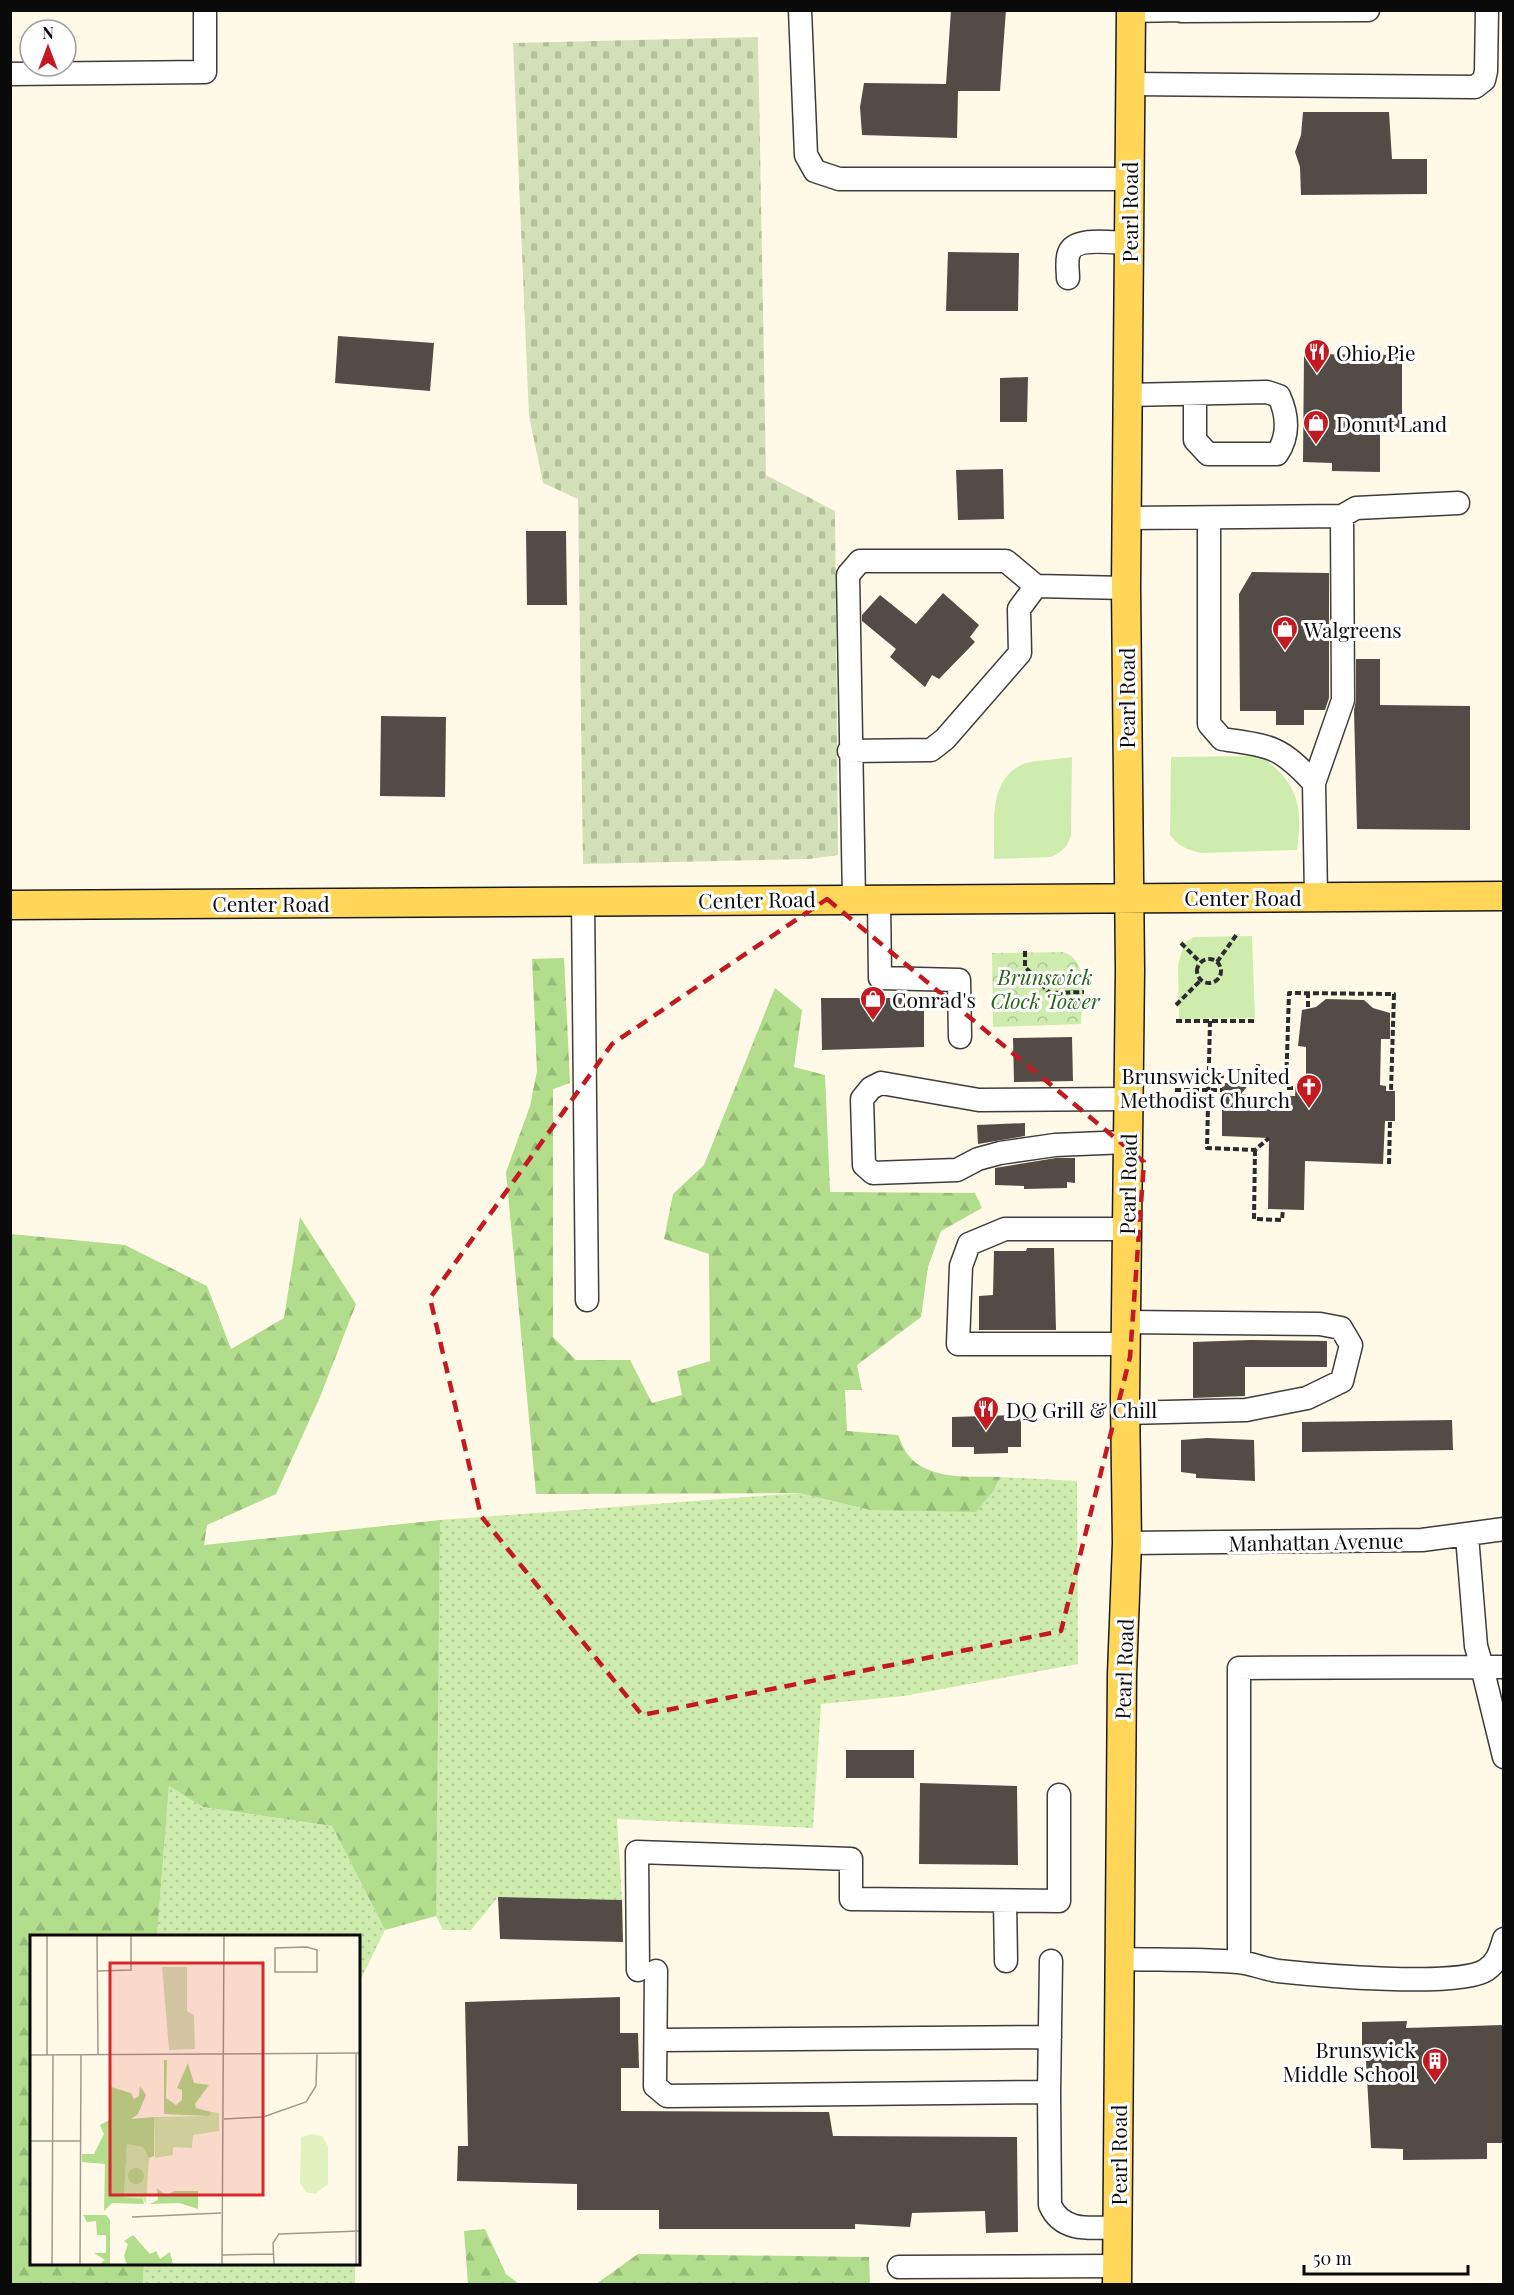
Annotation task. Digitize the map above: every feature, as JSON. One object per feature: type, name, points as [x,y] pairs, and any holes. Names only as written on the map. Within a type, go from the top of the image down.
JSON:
[{"type":"main road","name":"Pearl Road","points":[[1117,2275],[1122,1674],[1127,1543],[1126,1228],[1130,970],[1127,897],[1125,588],[1131,11]]},
{"type":"main road","name":"Center Road","points":[[10,905],[1503,896]]},
{"type":"street","points":[[10,74],[205,72],[205,10]]},
{"type":"street","points":[[800,10],[806,155],[815,171],[839,178],[1129,178]]},
{"type":"street","points":[[1131,11],[1368,10]]},
{"type":"street","points":[[1130,84],[1475,87],[1484,80],[1487,10]]},
{"type":"street","points":[[1068,278],[1069,253],[1074,246],[1081,243],[1129,243]]},
{"type":"street","points":[[1127,395],[1195,394]]},
{"type":"street","points":[[1126,518],[1342,516],[1356,508],[1458,503]]},
{"type":"street","points":[[1316,896],[1314,783],[1343,700],[1342,516]]},
{"type":"street","points":[[1209,518],[1209,724],[1222,739],[1266,746],[1291,759],[1314,783]]},
{"type":"street","points":[[960,1037],[959,980],[880,978],[866,899],[849,751],[848,575],[860,561],[1006,561],[1036,586],[1125,588]]},
{"type":"street","points":[[849,751],[931,750],[945,739],[1020,653],[1019,609],[1036,586]]},
{"type":"street","points":[[583,900],[587,1300]]},
{"type":"street","points":[[1127,1142],[1055,1145],[1000,1153],[978,1159],[957,1170],[873,1173],[864,1165],[862,1099],[871,1088],[881,1083],[979,1100],[1128,1099]]},
{"type":"street","points":[[1126,1228],[1005,1229],[969,1244],[961,1266],[958,1344],[1320,1324],[1341,1328],[1351,1345],[1342,1381],[1307,1398],[1246,1410],[1126,1413]]},
{"type":"street","name":"Manhattan Avenue","points":[[1127,1543],[1422,1540],[1503,1530]]},
{"type":"street","points":[[1467,1536],[1476,1646],[1493,1667],[1503,1757]]},
{"type":"street","points":[[1239,1962],[1239,1668],[1493,1667]]},
{"type":"street","points":[[1049,2092],[667,2096],[655,2086],[656,2040],[647,1971],[637,1852],[851,1859],[851,1899],[1059,1901],[1059,1795]]},
{"type":"street","points":[[1005,1901],[1006,1960]]},
{"type":"street","points":[[1119,1959],[1239,1962],[1275,1970],[1387,1979],[1471,1976],[1485,1970],[1498,1959],[1503,1939]]},
{"type":"street","points":[[1051,1961],[1050,2205],[1061,2222],[1081,2228],[1118,2227]]},
{"type":"street","points":[[656,2040],[1050,2037]]},
{"type":"street","points":[[899,2267],[961,2276],[1117,2275]]},
{"type":"path","points":[[1217,962],[1237,934]]},
{"type":"path","points":[[1181,943],[1200,963]]},
{"type":"path","points":[[1025,951],[1025,967],[1035,977],[1034,983],[1041,984],[1050,993],[1084,992]]},
{"type":"path","points":[[1207,959],[1217,962],[1221,970],[1218,981],[1210,984],[1201,980],[1197,970],[1200,963],[1207,959]]},
{"type":"path","points":[[1176,1005],[1201,980]]},
{"type":"path","points":[[1218,981],[1222,985]]},
{"type":"path","points":[[1308,992],[1308,1007]]},
{"type":"path","points":[[1293,1088],[1286,1088],[1288,993],[1394,994],[1391,1091]]},
{"type":"path","points":[[1176,1021],[1255,1021]]},
{"type":"path","points":[[1210,1021],[1207,1148],[1255,1150],[1269,1138]]},
{"type":"path","points":[[1257,1079],[1258,1063]]},
{"type":"path","points":[[1209,1075],[1286,1082]]},
{"type":"path","points":[[1175,1089],[1222,1090]]},
{"type":"path","points":[[1389,1164],[1390,1121]]},
{"type":"path","points":[[1255,1150],[1254,1220],[1282,1220],[1282,1209]]},
{"type":"highlighted area","points":[[827,899],[1144,1162],[1130,1357],[1061,1631],[642,1715],[481,1516],[430,1298],[612,1044]]},
{"type":"green space","points":[[758,37],[766,475],[835,511],[838,855],[809,859],[583,864],[578,499],[543,483],[529,416],[513,43]]},
{"type":"green space","points":[[1261,756],[1283,776],[1295,796],[1299,820],[1297,850],[1201,853],[1184,847],[1173,839],[1170,835],[1171,757]]},
{"type":"green space","points":[[1072,757],[1071,836],[1066,846],[1051,857],[994,859],[995,806],[1003,782],[1010,773],[1026,763]]},
{"type":"green space","points":[[1252,936],[1255,1018],[1179,1019],[1178,965],[1184,943],[1194,937]]},
{"type":"green space","name":"Brunswick Clock Tower","points":[[1063,952],[1072,957],[1081,972],[1083,993],[1081,1024],[993,1027],[992,953]]},
{"type":"green space","points":[[564,958],[570,1083],[553,1089],[553,1337],[576,1360],[630,1360],[652,1403],[682,1395],[677,1371],[710,1361],[709,1254],[664,1239],[673,1194],[704,1165],[775,988],[802,1010],[794,1067],[825,1075],[830,1192],[975,1193],[982,1208],[941,1231],[928,1267],[921,1317],[857,1365],[862,1390],[845,1390],[847,1431],[898,1435],[909,1456],[928,1470],[952,1476],[1000,1477],[994,1490],[976,1512],[870,1510],[799,1493],[536,1494],[506,1172],[530,1106],[537,1071],[532,959]]},
{"type":"green space","points":[[300,1217],[356,1304],[320,1397],[276,1494],[207,1525],[204,1545],[440,1520],[436,1916],[385,1930],[332,1826],[203,1807],[169,1786],[157,1935],[30,1935],[30,2265],[144,2265],[143,2284],[11,2284],[11,1234],[125,1245],[207,1286],[231,1349],[284,1318]]},
{"type":"green space","points":[[1000,1477],[1077,1481],[1078,1664],[904,1696],[821,1704],[813,1828],[617,1819],[622,1900],[498,1897],[471,1930],[443,1930],[428,1900],[436,1799],[440,1520],[799,1493],[870,1510],[994,1490]]},
{"type":"green space","points":[[169,1786],[203,1807],[332,1826],[385,1930],[360,1981],[360,1935],[157,1935]]},
{"type":"green space","points":[[485,2229],[506,2274],[519,2284],[468,2284],[464,2231]]},
{"type":"green space","points":[[638,2254],[869,2257],[870,2284],[596,2284]]},
{"type":"green space","points":[[144,2265],[355,2265],[355,2284],[143,2284]]},
{"type":"building","points":[[951,10],[1006,10],[1000,91],[958,91],[957,138],[862,135],[860,107],[864,83],[946,84]]},
{"type":"building","points":[[1303,112],[1389,112],[1392,159],[1427,159],[1427,194],[1301,195],[1300,167],[1295,152],[1301,135]]},
{"type":"building","points":[[948,252],[1019,253],[1018,311],[946,311]]},
{"type":"building","points":[[338,336],[434,343],[430,391],[335,383]]},
{"type":"building","points":[[1304,354],[1402,355],[1402,428],[1380,428],[1380,472],[1332,471],[1332,463],[1303,462]]},
{"type":"building","points":[[1028,377],[1027,422],[1000,422],[1000,378]]},
{"type":"building","points":[[1003,469],[1004,519],[958,520],[956,470]]},
{"type":"building","points":[[526,531],[566,531],[567,605],[527,605]]},
{"type":"building","name":"Walgreens","points":[[1252,572],[1329,573],[1329,698],[1325,710],[1304,710],[1304,725],[1276,725],[1276,711],[1240,711],[1239,594]]},
{"type":"building","points":[[943,593],[979,625],[970,637],[975,642],[939,679],[932,675],[925,687],[890,657],[896,649],[862,621],[862,615],[880,595],[916,624]]},
{"type":"building","points":[[1356,659],[1380,659],[1380,705],[1470,706],[1470,830],[1357,829],[1354,710]]},
{"type":"building","points":[[381,716],[446,717],[445,797],[380,796]]},
{"type":"building","name":"Conrad's","points":[[821,998],[924,998],[924,1047],[822,1050]]},
{"type":"building","name":"Brunswick United Methodist Church","points":[[1326,999],[1364,1000],[1373,1008],[1390,1013],[1390,1039],[1381,1039],[1380,1085],[1386,1086],[1386,1091],[1395,1091],[1395,1121],[1385,1121],[1383,1164],[1305,1161],[1304,1210],[1268,1209],[1269,1138],[1222,1136],[1222,1083],[1250,1083],[1241,1094],[1295,1096],[1296,1083],[1306,1084],[1306,1047],[1298,1046],[1302,1010],[1316,1007]]},
{"type":"building","points":[[1072,1037],[1073,1081],[1014,1082],[1013,1038]]},
{"type":"building","points":[[1025,1123],[1025,1136],[978,1144],[977,1125]]},
{"type":"building","points":[[1056,1158],[1075,1158],[1075,1183],[1067,1182],[1067,1188],[1024,1189],[1024,1186],[995,1185],[995,1168]]},
{"type":"building","points":[[1027,1248],[1054,1248],[1056,1330],[979,1330],[979,1296],[993,1295],[994,1251],[1026,1251]]},
{"type":"building","points":[[1327,1341],[1327,1367],[1245,1367],[1245,1396],[1193,1398],[1193,1342]]},
{"type":"building","name":"DQ Grill & Chill","points":[[1021,1415],[1021,1447],[1008,1447],[1008,1453],[974,1454],[974,1447],[952,1447],[952,1417]]},
{"type":"building","points":[[1452,1420],[1453,1450],[1302,1452],[1302,1422]]},
{"type":"building","points":[[1207,1438],[1254,1440],[1255,1481],[1196,1478],[1196,1474],[1181,1472],[1181,1440]]},
{"type":"building","points":[[846,1750],[914,1750],[914,1778],[846,1778]]},
{"type":"building","points":[[920,1783],[1017,1786],[1018,1865],[919,1864]]},
{"type":"building","points":[[498,1897],[622,1900],[623,1942],[500,1939]]},
{"type":"building","points":[[620,1997],[620,2033],[638,2033],[639,2068],[621,2068],[621,2111],[829,2112],[833,2136],[1017,2137],[1018,2232],[986,2233],[985,2211],[912,2213],[910,2227],[855,2224],[855,2229],[659,2229],[659,2210],[577,2210],[577,2184],[457,2181],[458,2146],[468,2146],[465,2002]]},
{"type":"building","name":"Brunswick Middle School","points":[[1407,2021],[1406,2028],[1503,2025],[1503,2143],[1487,2143],[1487,2159],[1403,2160],[1403,2149],[1371,2148],[1366,2061],[1362,2061],[1362,2022]]},
{"type":"place","name":"Ohio Pie","points":[[1317,375]]},
{"type":"place","name":"Donut Land","points":[[1316,446]]},
{"type":"place","name":"Walgreens","points":[[1285,652]]},
{"type":"place","name":"Conrad's","points":[[873,1022]]},
{"type":"place","name":"Brunswick United Methodist Church","points":[[1309,1110]]},
{"type":"place","name":"DQ Grill & Chill","points":[[986,1432]]},
{"type":"place","name":"Brunswick Middle School","points":[[1435,2084]]}]
